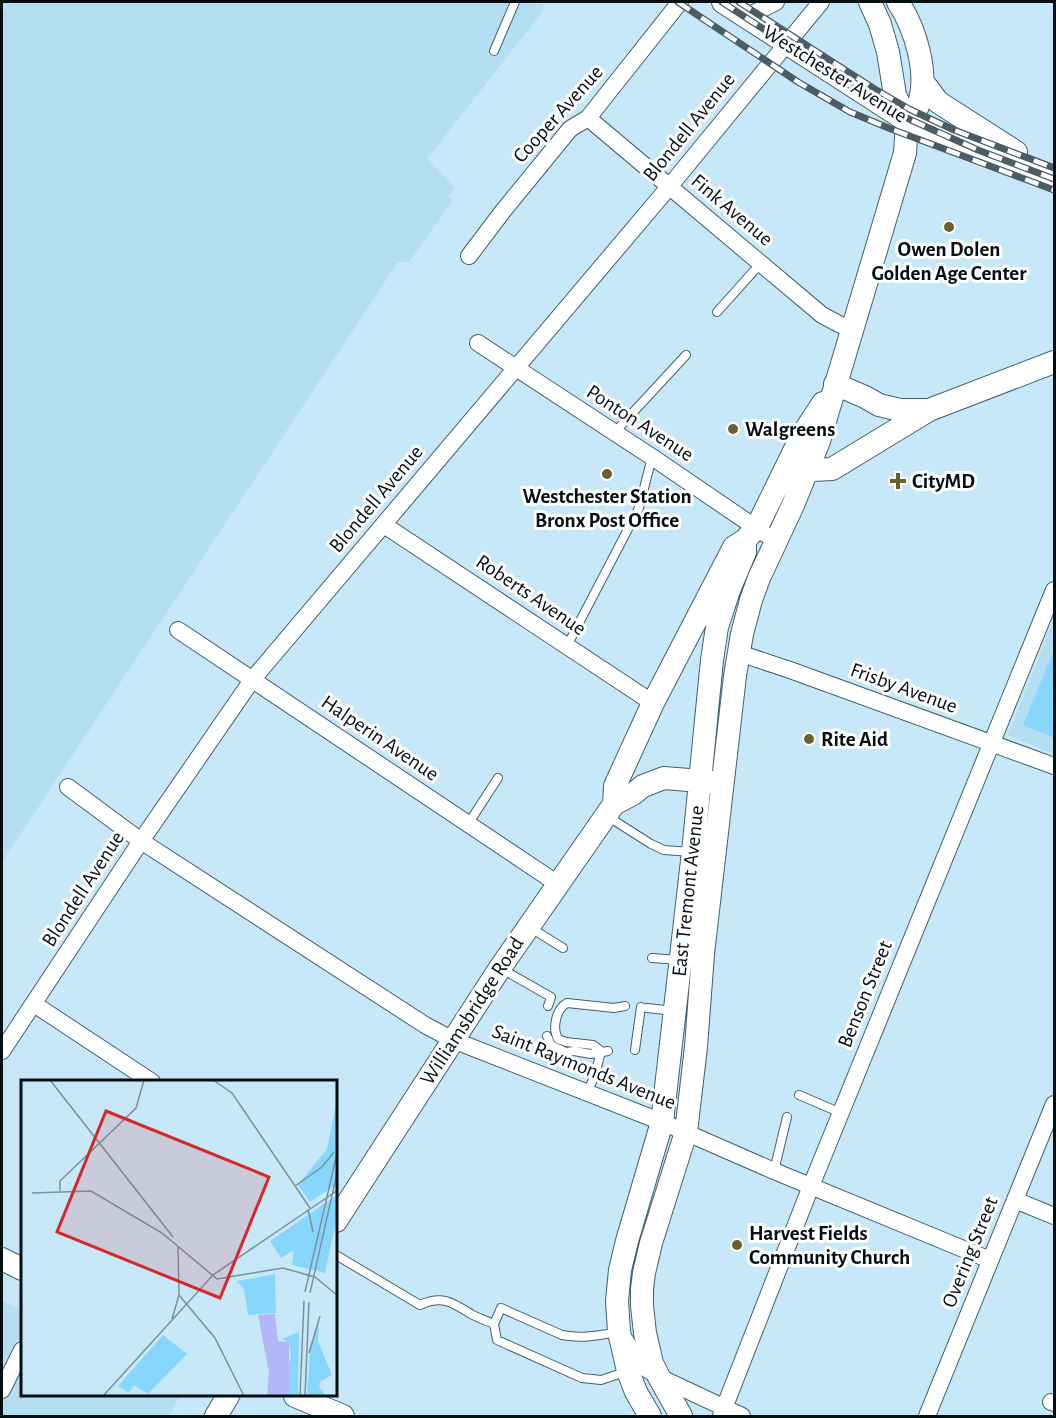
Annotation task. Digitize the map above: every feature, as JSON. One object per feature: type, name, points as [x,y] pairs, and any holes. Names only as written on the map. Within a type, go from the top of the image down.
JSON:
[{"type":"main road","name":"Westchester Avenue","points":[[723,2],[907,121],[1054,176]]},
{"type":"main road","points":[[870,2],[880,24],[888,51],[895,95],[907,121],[905,153],[835,384],[879,405],[900,410],[929,410]]},
{"type":"main road","points":[[898,2],[907,15],[917,44],[923,82],[917,107],[907,121]]},
{"type":"main road","name":"Westchester Avenue","points":[[923,82],[938,102],[1054,176]]},
{"type":"main road","points":[[784,471],[832,469],[929,410],[1054,363]]},
{"type":"main road","name":"East Tremont Avenue","points":[[646,1413],[628,1371],[619,1332],[617,1301],[620,1270],[627,1241],[662,1122],[717,627],[751,534],[802,435],[835,384]]},
{"type":"main road","name":"East Tremont Avenue","points":[[681,1416],[652,1363],[642,1306],[644,1273],[651,1243],[686,1132],[696,1047],[703,954],[739,652],[751,600],[819,441],[835,384]]},
{"type":"main road","name":"Williamsbridge Road","points":[[610,810],[615,786],[653,703],[734,547],[751,534]]},
{"type":"main road","name":"Williamsbridge Road","points":[[339,1211],[528,926],[610,810],[643,786],[664,778],[723,783]]},
{"type":"main road","points":[[2,1259],[21,1268]]},
{"type":"main road","points":[[216,1416],[227,1397]]},
{"type":"main road","points":[[299,1397],[340,1416]]},
{"type":"street","name":"Cooper Avenue","points":[[469,256],[570,129],[588,118],[680,2]]},
{"type":"street","points":[[746,17],[776,2]]},
{"type":"street","name":"Blondell Avenue","points":[[2,1051],[141,841],[252,680],[669,187],[820,2]]},
{"type":"street","name":"Fink Avenue","points":[[588,118],[822,315],[852,331]]},
{"type":"street","name":"Ponton Avenue","points":[[478,344],[652,458],[751,534],[776,543]]},
{"type":"street","name":"Roberts Avenue","points":[[384,525],[653,703]]},
{"type":"street","name":"Benson Street","points":[[723,1412],[811,1186],[1054,590]]},
{"type":"street","name":"Halperin Avenue","points":[[178,630],[558,884]]},
{"type":"street","name":"Frisby Avenue","points":[[739,652],[1054,766]]},
{"type":"street","name":"Saint Raymonds Avenue","points":[[68,787],[141,841],[425,1025],[453,1040],[662,1122],[990,1260]]},
{"type":"street","points":[[34,1004],[149,1080]]},
{"type":"street","name":"Overing Street","points":[[927,1416],[1054,1104]]},
{"type":"street","points":[[1015,1200],[1054,1216]]},
{"type":"street","points":[[619,1332],[642,1366],[723,1412],[742,1416]]},
{"type":"street","points":[[2,1390],[21,1352]]},
{"type":"lane","points":[[494,51],[515,2]]},
{"type":"lane","points":[[717,312],[761,263]]},
{"type":"lane","points":[[614,433],[686,355]]},
{"type":"lane","points":[[567,646],[639,508],[652,458]]},
{"type":"lane","points":[[468,824],[498,778]]},
{"type":"lane","points":[[610,810],[658,847],[664,850],[693,852]]},
{"type":"lane","points":[[528,926],[563,948]]},
{"type":"lane","points":[[652,958],[680,960]]},
{"type":"lane","points":[[500,968],[550,1002]]},
{"type":"lane","points":[[604,1051],[592,1045],[558,1039],[556,1030],[559,1011],[567,1003],[614,1008],[626,1006]]},
{"type":"lane","points":[[635,1050],[644,1007],[675,1011]]},
{"type":"lane","points":[[547,1035],[551,1045],[566,1052],[591,1054],[604,1051]]},
{"type":"lane","points":[[587,1093],[604,1051]]},
{"type":"lane","points":[[799,1095],[841,1113]]},
{"type":"lane","points":[[774,1171],[788,1117]]},
{"type":"lane","points":[[338,1256],[420,1305],[431,1300],[456,1303],[473,1315],[494,1324]]},
{"type":"lane","points":[[619,1332],[583,1337],[562,1335],[501,1308],[494,1324],[497,1340],[582,1378],[601,1380],[628,1371]]},
{"type":"shaded area","points":[[2,2],[544,2],[542,12],[427,159],[455,187],[448,196],[453,200],[409,262],[398,262],[2,862]]},
{"type":"shaded area","points":[[1054,619],[1054,754],[1008,735]]},
{"type":"shaded area","points":[[1054,650],[1054,738],[1023,725]]},
{"type":"shaded area","points":[[2,1301],[21,1310],[21,1397],[179,1397],[169,1416],[2,1416]]},
{"type":"railway","points":[[678,2],[798,82],[850,112],[1054,190]]},
{"type":"railway","points":[[722,2],[871,99],[978,150],[1054,179]]},
{"type":"railway","points":[[739,2],[909,109],[954,130],[1054,168]]},
{"type":"place","name":"Owen Dolen Golden Age Center","points":[[949,227]]},
{"type":"place","name":"Walgreens","points":[[733,429]]},
{"type":"place","name":"Westchester Station Bronx Post Office","points":[[607,474]]},
{"type":"place","name":"CityMD","points":[[898,481]]},
{"type":"place","name":"Rite Aid","points":[[809,739]]},
{"type":"place","name":"Harvest Fields Community Church","points":[[737,1245]]}]
